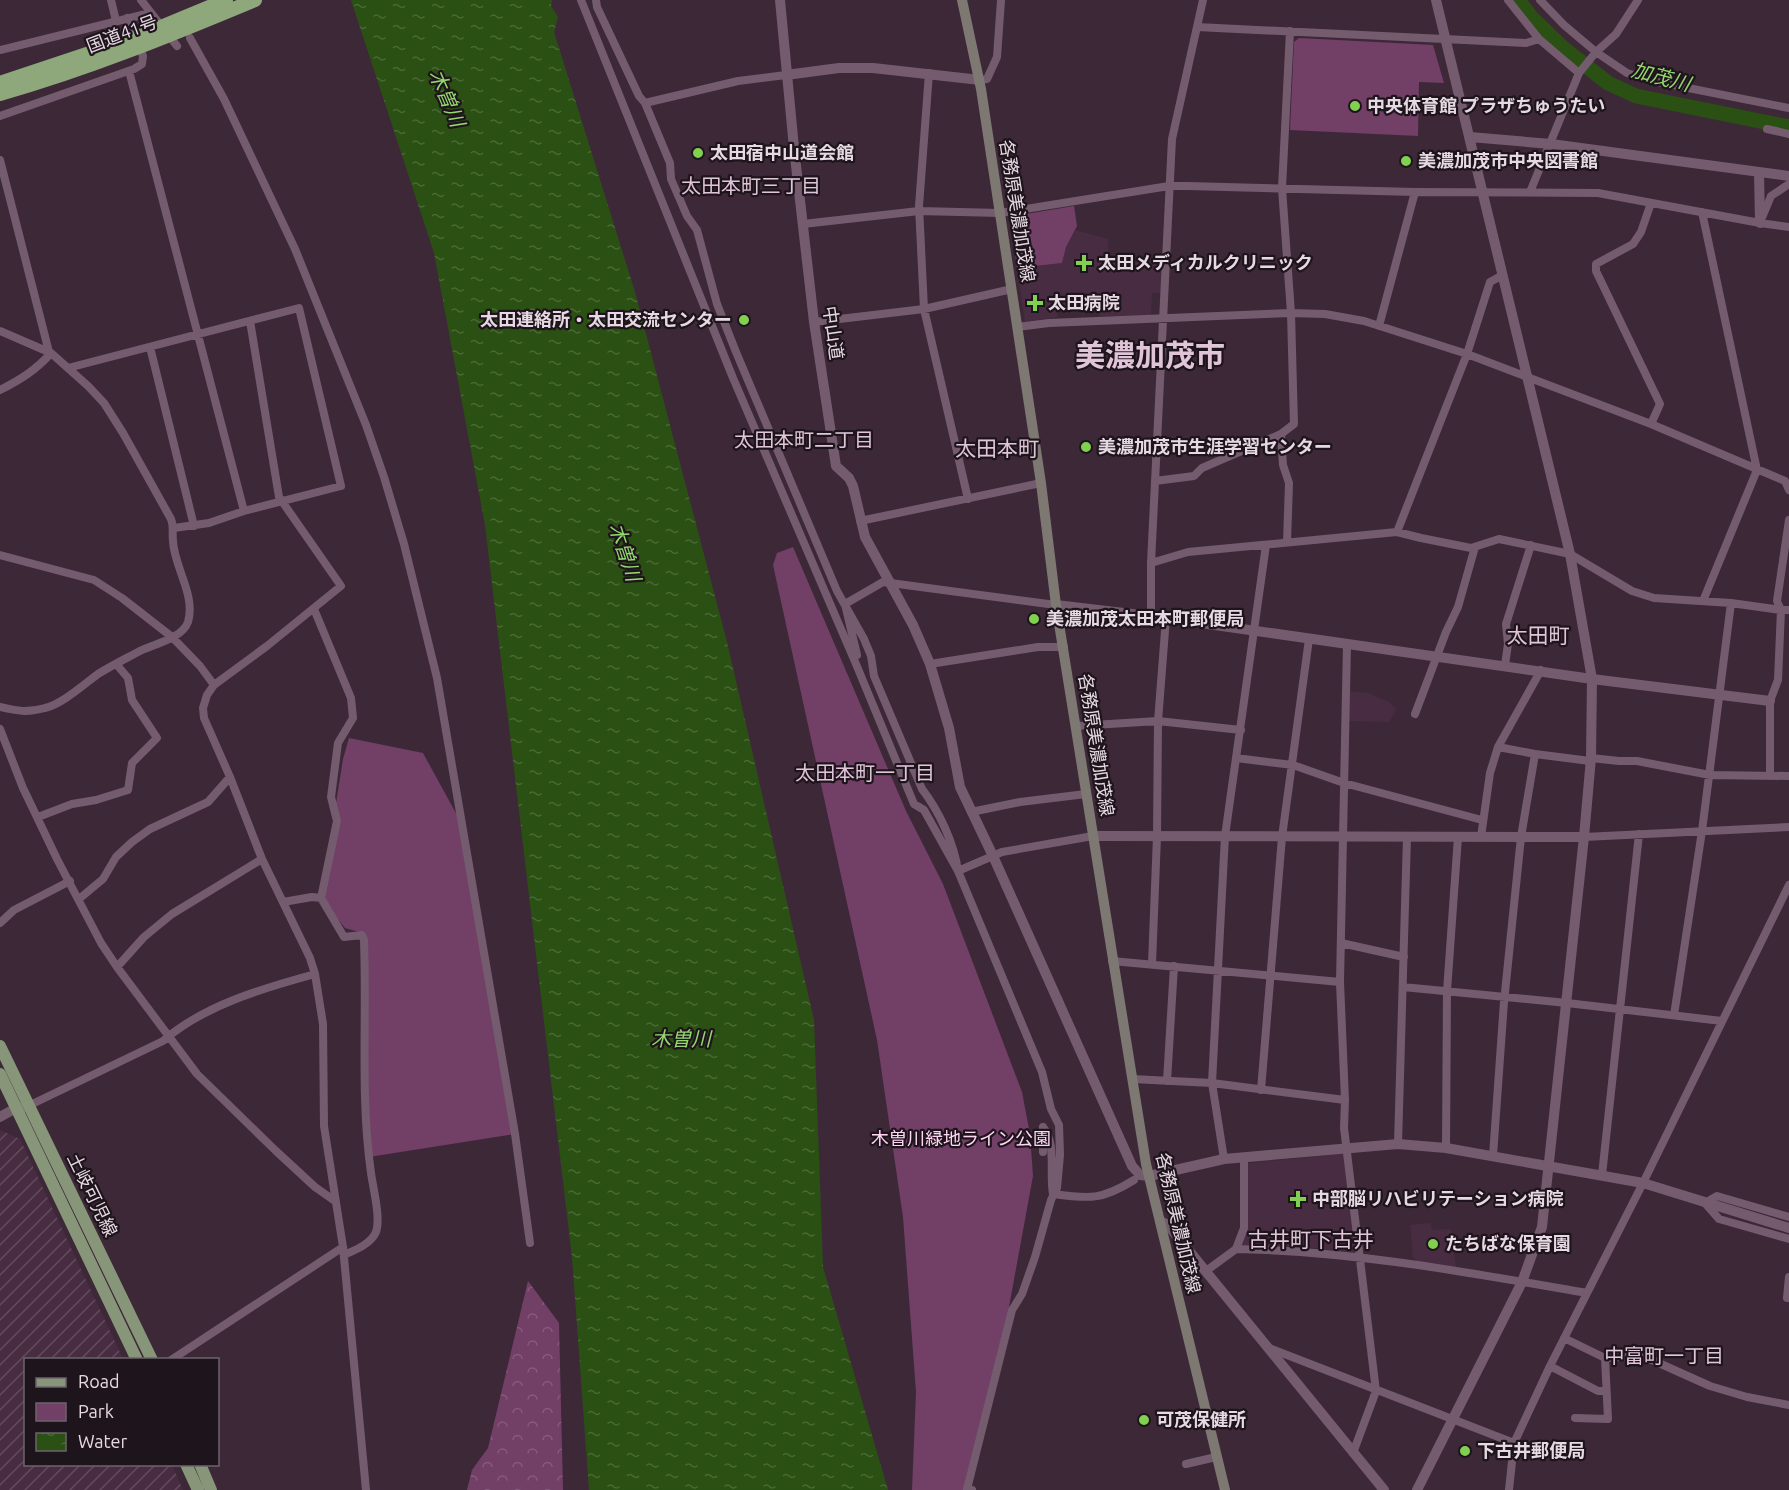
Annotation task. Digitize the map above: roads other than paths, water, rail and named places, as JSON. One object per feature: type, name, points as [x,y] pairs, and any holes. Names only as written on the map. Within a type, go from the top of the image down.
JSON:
[{"type":"highway","name":"国道41号","points":[[0,94],[49,80],[134,44],[226,0]]},
{"type":"highway","name":"国道41号","points":[[0,83],[103,50],[134,44],[255,0]]},
{"type":"highway","points":[[0,73],[91,50],[103,50]]},
{"type":"highway","points":[[0,102],[29,93],[49,80]]},
{"type":"main road","name":"各務原美濃加茂線","points":[[962,0],[980,80],[1041,483],[1056,605],[1077,726],[1112,961],[1149,1176],[1225,1490]]},
{"type":"main road","name":"土岐可児線","points":[[0,1047],[22,1107],[137,1358]]},
{"type":"main road","name":"土岐可児線","points":[[0,1074],[22,1107],[151,1358]]},
{"type":"main road","points":[[187,1466],[198,1490]]},
{"type":"main road","points":[[201,1466],[211,1490]]},
{"type":"street","points":[[111,0],[116,21]]},
{"type":"street","points":[[141,0],[177,46]]},
{"type":"street","points":[[581,0],[733,378],[914,804],[924,810],[958,871],[1042,1072],[1059,1125],[1060,1155],[1057,1188],[1053,1194],[1022,1294],[1012,1310],[967,1489],[972,1490]]},
{"type":"street","points":[[596,0],[597,7],[639,96],[645,103],[670,163],[671,179],[687,216],[697,230],[717,303],[736,352],[837,591],[864,639],[871,656],[874,676],[922,789],[932,802],[956,857],[958,871]]},
{"type":"street","name":"中山道","points":[[780,0],[786,75],[814,322],[835,461],[839,470],[849,478],[853,486],[860,521],[869,546],[913,625],[930,664],[949,728],[960,787],[970,812],[993,856],[1132,1166],[1140,1175],[1149,1176]]},
{"type":"street","points":[[645,103],[738,81],[854,68],[987,79],[997,57],[1001,0]]},
{"type":"street","points":[[1151,617],[1155,481],[1172,139],[1203,0]]},
{"type":"street","points":[[1417,1490],[1522,1282],[1542,1227],[1591,759],[1592,679],[1570,554],[1436,0]]},
{"type":"street","points":[[1508,0],[1539,39],[1580,74]]},
{"type":"street","points":[[1540,0],[1564,25],[1596,52],[1628,73],[1658,82],[1789,108]]},
{"type":"street","points":[[1530,192],[1580,74],[1596,52],[1616,34],[1638,0]]},
{"type":"street","points":[[0,50],[150,13]]},
{"type":"street","points":[[0,116],[129,71],[142,64],[143,56],[127,18]]},
{"type":"street","points":[[1197,27],[1526,43],[1539,39]]},
{"type":"street","points":[[1155,481],[1194,476],[1202,468],[1281,434],[1294,424],[1291,313],[1281,188],[1290,31]]},
{"type":"street","points":[[190,38],[224,99],[295,249],[366,425],[404,544],[437,678],[516,1134],[530,1243]]},
{"type":"street","points":[[129,71],[244,511]]},
{"type":"street","points":[[929,73],[919,211],[924,309],[969,499]]},
{"type":"street","points":[[1767,129],[1789,134]]},
{"type":"street","points":[[1470,137],[1551,144],[1789,176]]},
{"type":"street","points":[[0,160],[50,353]]},
{"type":"street","points":[[1759,172],[1760,223]]},
{"type":"street","points":[[1760,223],[1772,196],[1789,184]]},
{"type":"street","points":[[803,224],[919,211],[1000,213],[1169,186],[1415,192],[1598,193],[1760,223],[1789,226]]},
{"type":"street","points":[[1379,326],[1415,192]]},
{"type":"street","points":[[1651,203],[1641,232],[1633,244],[1596,264],[1596,271],[1660,404],[1651,424]]},
{"type":"street","points":[[1702,212],[1757,470],[1703,601]]},
{"type":"street","points":[[1397,532],[1467,354],[1490,282],[1501,276]]},
{"type":"street","points":[[814,322],[924,309],[1012,290]]},
{"type":"street","points":[[68,368],[298,308],[341,486],[194,526],[174,528]]},
{"type":"street","points":[[1017,327],[1049,323],[1291,313],[1325,314],[1379,326],[1528,376],[1651,424],[1785,481],[1789,490]]},
{"type":"street","points":[[250,321],[279,497],[341,586],[214,686],[207,695],[203,708],[204,718],[262,859],[310,958],[315,974],[323,1024],[324,1126],[343,1251],[366,1490]]},
{"type":"street","points":[[0,331],[50,353],[104,403],[171,519],[174,528],[173,542],[188,596],[189,616],[187,624],[172,637],[139,651],[102,672],[54,705],[43,709],[15,712],[0,706]]},
{"type":"street","points":[[150,347],[194,526]]},
{"type":"street","points":[[0,390],[22,379],[41,364],[50,353]]},
{"type":"street","points":[[1281,434],[1283,465],[1289,483],[1287,542]]},
{"type":"street","points":[[860,521],[1041,483]]},
{"type":"street","points":[[1770,776],[1770,701],[1778,680],[1785,610],[1777,601],[1789,520]]},
{"type":"street","points":[[1152,563],[1188,552],[1397,532],[1471,548],[1499,539],[1570,554],[1632,591],[1654,598],[1731,603],[1785,610]]},
{"type":"street","points":[[1224,1159],[1212,1083],[1225,836],[1266,545]]},
{"type":"street","points":[[1505,665],[1508,644],[1506,624],[1531,545]]},
{"type":"street","points":[[1415,714],[1458,607],[1474,547]]},
{"type":"street","points":[[0,555],[94,580],[122,598],[172,637],[201,666],[214,686]]},
{"type":"street","points":[[845,604],[883,582],[1166,618],[1592,679],[1770,701]]},
{"type":"street","points":[[1674,1014],[1710,775],[1731,603]]},
{"type":"street","points":[[845,604],[858,658],[856,664]]},
{"type":"street","points":[[173,1358],[343,1251],[357,1250],[376,1232],[378,1220],[369,1157],[364,1090],[364,940],[362,935],[344,937],[321,898],[338,821],[331,797],[338,743],[353,718],[351,698],[314,609]]},
{"type":"street","points":[[1152,964],[1157,836],[1158,721],[1166,618]]},
{"type":"street","points":[[1261,1090],[1282,837],[1309,639]]},
{"type":"street","points":[[1347,644],[1340,981],[1344,1128],[1376,1391],[1353,1453]]},
{"type":"street","points":[[930,664],[1038,646],[1064,647]]},
{"type":"street","points":[[38,817],[72,804],[96,800],[128,790],[132,763],[157,738],[132,700],[128,678],[117,665]]},
{"type":"street","points":[[1481,837],[1490,773],[1498,747],[1540,670]]},
{"type":"street","points":[[1077,726],[1158,721],[1241,730]]},
{"type":"street","points":[[0,729],[11,760],[38,817],[101,943],[117,967],[197,1074],[276,1152],[315,1187],[335,1201]]},
{"type":"street","points":[[1498,747],[1535,754],[1619,762],[1637,761],[1710,775],[1789,776]]},
{"type":"street","points":[[1493,1156],[1504,997],[1521,837],[1535,754]]},
{"type":"street","points":[[1236,758],[1293,765],[1344,783],[1482,820]]},
{"type":"street","points":[[79,899],[103,879],[116,857],[132,843],[158,825],[208,802],[230,777]]},
{"type":"street","points":[[970,812],[1020,802],[1086,794]]},
{"type":"street","points":[[958,871],[1002,852],[1093,836],[1584,837],[1789,827]]},
{"type":"street","points":[[1602,1175],[1639,834]]},
{"type":"street","points":[[1398,1144],[1407,837]]},
{"type":"street","points":[[1446,1148],[1447,992],[1458,837]]},
{"type":"street","points":[[117,967],[144,937],[172,914],[262,859]]},
{"type":"street","points":[[0,923],[14,910],[70,881]]},
{"type":"street","points":[[1509,1490],[1514,1443],[1789,885]]},
{"type":"street","points":[[283,902],[312,897],[321,898]]},
{"type":"street","points":[[1341,944],[1404,957]]},
{"type":"street","points":[[1112,961],[1340,981]]},
{"type":"street","points":[[1167,1081],[1174,966]]},
{"type":"street","points":[[0,1118],[163,1041],[225,1004],[254,991],[315,974]]},
{"type":"street","points":[[1403,987],[1674,1014],[1722,1021]]},
{"type":"street","points":[[1132,1079],[1212,1083],[1345,1100]]},
{"type":"street","points":[[1043,1152],[1043,1127],[1048,1133],[1053,1194]]},
{"type":"street","points":[[1149,1176],[1224,1159],[1398,1144],[1446,1148],[1643,1183],[1789,1228]]},
{"type":"street","points":[[1206,1271],[1236,1249],[1244,1228],[1244,1157]]},
{"type":"street","points":[[1053,1194],[1098,1197],[1134,1180]]},
{"type":"street","points":[[1705,1203],[1718,1196],[1789,1217]]},
{"type":"street","points":[[1705,1203],[1719,1219],[1789,1239]]},
{"type":"street","points":[[1160,1221],[1168,1225],[1384,1490]]},
{"type":"street","points":[[1236,1249],[1287,1250],[1359,1257],[1587,1293]]},
{"type":"street","points":[[1787,1298],[1789,1277]]},
{"type":"street","points":[[1564,1338],[1605,1358],[1635,1356],[1652,1360],[1710,1386],[1747,1397],[1789,1405]]},
{"type":"street","points":[[1269,1348],[1514,1443]]},
{"type":"street","points":[[1575,1418],[1608,1419],[1605,1358]]},
{"type":"street","points":[[1550,1366],[1598,1391],[1605,1391]]},
{"type":"street","points":[[1186,1464],[1216,1457]]},
{"type":"water","name":"木曽川","points":[[351,0],[552,0],[551,6],[558,17],[554,32],[635,292],[727,642],[814,1020],[823,1267],[888,1490],[589,1490],[572,1257],[485,525],[434,253]]},
{"type":"waterway","name":"加茂川","points":[[1518,0],[1532,18],[1563,48],[1608,83],[1636,96],[1789,127]]},
{"type":"place","name":"中央体育館 プラザちゅうたい","points":[[1355,106]]},
{"type":"place","name":"太田宿中山道会館","points":[[698,153]]},
{"type":"place","name":"美濃加茂市中央図書館","points":[[1406,161]]},
{"type":"place","name":"太田メディカルクリニック","points":[[1084,263]]},
{"type":"place","name":"太田病院","points":[[1035,303]]},
{"type":"place","name":"太田連絡所・太田交流センター","points":[[744,320]]},
{"type":"place","name":"美濃加茂市生涯学習センター","points":[[1086,447]]},
{"type":"place","name":"美濃加茂太田本町郵便局","points":[[1034,619]]},
{"type":"place","name":"中部脳リハビリテーション病院","points":[[1298,1199]]},
{"type":"place","name":"たちばな保育園","points":[[1433,1244]]},
{"type":"place","name":"可茂保健所","points":[[1144,1420]]},
{"type":"place","name":"下古井郵便局","points":[[1465,1451]]},
{"type":"district","name":"太田本町三丁目","points":[[751,186]]},
{"type":"district","name":"美濃加茂市","points":[[1150,356]]},
{"type":"district","name":"太田本町二丁目","points":[[804,440]]},
{"type":"district","name":"太田本町","points":[[997,449]]},
{"type":"district","name":"太田町","points":[[1538,636]]},
{"type":"district","name":"太田本町一丁目","points":[[865,773]]},
{"type":"district","name":"古井町下古井","points":[[1311,1240]]},
{"type":"district","name":"中富町一丁目","points":[[1664,1356]]},
{"type":"park label","name":"木曽川緑地ライン公園","points":[[961,1139]]}]
